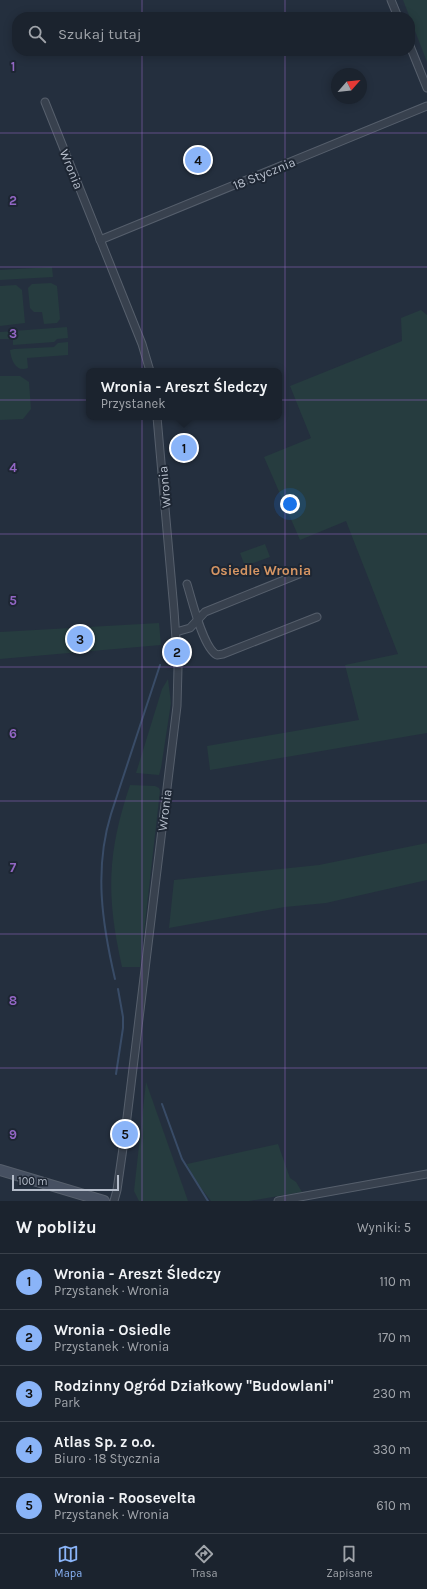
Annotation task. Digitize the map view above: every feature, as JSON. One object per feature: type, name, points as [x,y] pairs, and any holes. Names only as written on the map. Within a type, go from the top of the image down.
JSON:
[{"type":"street","points":[[391,0],[396,12]]},
{"type":"street","points":[[414,56],[427,88]]},
{"type":"street","name":"Wronia","points":[[45,102],[142,344],[149,368]]},
{"type":"street","name":"18 Stycznia","points":[[100,240],[427,106]]},
{"type":"street","name":"Wronia","points":[[114,1201],[125,1134],[177,706],[176,632],[157,420]]},
{"type":"street","points":[[176,632],[186,631],[205,612],[299,574]]},
{"type":"street","points":[[188,584],[198,620],[212,652],[219,655],[317,617]]},
{"type":"street","points":[[0,1170],[104,1201]]},
{"type":"street","points":[[278,1201],[427,1174]]},
{"type":"green space","points":[[403,0],[427,0],[427,62],[415,31],[415,12],[408,12]]},
{"type":"green space","points":[[52,267],[53,277],[0,280],[0,270]]},
{"type":"green space","points":[[51,283],[57,286],[60,319],[57,323],[44,324],[42,312],[34,312],[30,308],[28,288],[32,284]]},
{"type":"green space","points":[[16,285],[22,290],[25,323],[0,326],[0,286]]},
{"type":"green space","points":[[421,310],[427,315],[427,733],[210,770],[207,746],[359,720],[345,665],[398,654],[346,521],[300,540],[264,457],[311,438],[290,386],[402,341],[401,318]]},
{"type":"green space","points":[[67,327],[68,338],[57,339],[54,342],[13,345],[13,339],[0,339],[0,332]]},
{"type":"green space","points":[[68,342],[68,355],[27,358],[28,368],[24,369],[20,369],[15,365],[10,350],[54,347],[58,343]]},
{"type":"green space","points":[[0,376],[20,376],[29,382],[31,409],[23,419],[0,420]]},
{"type":"green space","points":[[265,544],[270,557],[245,566],[240,553]]},
{"type":"green space","points":[[159,623],[161,645],[0,659],[0,632]]},
{"type":"green space","points":[[168,679],[171,703],[159,775],[136,773],[162,689]]},
{"type":"green space","points":[[130,785],[155,786],[159,788],[160,791],[140,967],[122,967],[113,918],[111,896],[113,854],[122,809]]},
{"type":"green space","points":[[427,843],[427,880],[326,903],[285,907],[169,928],[174,880],[319,865]]},
{"type":"green space","points":[[146,1082],[188,1201],[139,1201],[134,1191]]},
{"type":"green space","points":[[278,1144],[290,1178],[296,1182],[302,1192],[249,1201],[211,1201],[194,1179],[187,1164]]},
{"type":"waterway","points":[[115,979],[106,937],[104,917],[101,876],[103,855],[111,814],[160,665]]},
{"type":"waterway","points":[[116,1074],[123,1028],[123,1017],[118,989]]},
{"type":"waterway","points":[[162,1104],[182,1159],[208,1201]]},
{"type":"place","name":"Atlas Sp. z o.o.","points":[[198,160]]},
{"type":"place","name":"Wronia - Areszt Śledczy","points":[[184,448]]},
{"type":"place","name":"Rodzinny Ogród Działkowy \"Budowlani\"","points":[[80,639]]},
{"type":"place","name":"Wronia - Osiedle","points":[[177,652]]},
{"type":"place","name":"Wronia - Roosevelta","points":[[125,1134]]},
{"type":"district","name":"Osiedle Wronia","points":[[261,570]]}]
